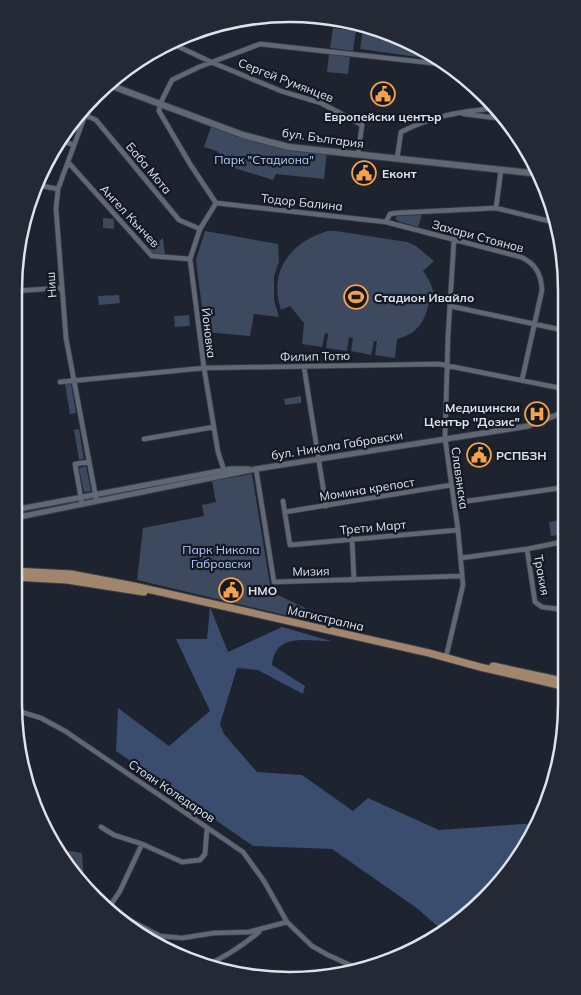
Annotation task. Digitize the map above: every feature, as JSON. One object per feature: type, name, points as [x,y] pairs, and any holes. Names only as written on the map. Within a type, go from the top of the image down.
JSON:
[{"type":"main road","name":"бул. България","points":[[116,87],[244,135],[289,147],[531,173]]},
{"type":"main road","name":"Магистрална","points":[[22,571],[70,574],[134,586],[446,657],[480,668],[558,685]]},
{"type":"main road","name":"Магистрална","points":[[22,577],[67,580],[191,600]]},
{"type":"main road","name":"Магистрална","points":[[455,660],[475,662],[558,680]]},
{"type":"street","points":[[216,203],[159,112],[160,104],[172,80],[211,62],[260,44],[431,62]]},
{"type":"street","name":"Сергей Румянцев","points":[[179,47],[281,91],[321,102],[362,125],[358,154]]},
{"type":"street","points":[[397,159],[401,132],[422,121],[457,113],[487,109]]},
{"type":"street","points":[[457,113],[495,118]]},
{"type":"street","name":"Баба Мота","points":[[88,115],[96,120],[179,220],[200,229]]},
{"type":"street","name":"Ниш","points":[[83,121],[58,189],[56,208],[66,338],[96,501]]},
{"type":"street","points":[[67,143],[74,145]]},
{"type":"street","name":"Ангел Кънчев","points":[[68,162],[152,256],[190,259]]},
{"type":"street","points":[[496,208],[501,170]]},
{"type":"street","points":[[44,186],[58,189]]},
{"type":"street","name":"Тодор Балина","points":[[216,203],[386,222]]},
{"type":"street","name":"Йоновка","points":[[216,203],[200,229],[190,259],[204,368],[218,452],[224,470]]},
{"type":"street","points":[[386,222],[390,214],[396,213],[496,208],[549,221]]},
{"type":"street","name":"Захари Стоянов","points":[[386,222],[521,257],[535,266],[540,276],[542,290],[522,380]]},
{"type":"street","name":"Славянска","points":[[446,657],[462,592],[458,530],[445,438],[454,239]]},
{"type":"street","points":[[22,290],[61,288]]},
{"type":"street","points":[[450,306],[558,329]]},
{"type":"street","name":"Филип Тотю","points":[[60,382],[204,368],[447,364],[558,388]]},
{"type":"street","points":[[304,366],[326,506]]},
{"type":"street","name":"бул. Никола Габровски","points":[[22,516],[256,469],[528,426],[558,414]]},
{"type":"street","points":[[144,439],[214,427]]},
{"type":"street","points":[[82,504],[75,464],[89,462]]},
{"type":"street","name":"бул. Никола Габровски","points":[[22,508],[224,470],[256,469]]},
{"type":"street","name":"Мизия","points":[[256,469],[274,582],[462,576]]},
{"type":"street","name":"Момина крепост","points":[[285,512],[451,485]]},
{"type":"street","points":[[454,503],[558,488]]},
{"type":"street","points":[[283,501],[285,512]]},
{"type":"street","name":"Трети Март","points":[[285,512],[290,545],[458,530]]},
{"type":"street","points":[[352,538],[354,580]]},
{"type":"street","points":[[461,558],[558,543]]},
{"type":"street","name":"Тракия","points":[[527,549],[535,602],[542,607],[558,609]]},
{"type":"street","name":"Стоян Коледаров","points":[[22,712],[41,718],[58,727],[243,852],[264,881],[287,922],[312,946],[350,965]]},
{"type":"street","points":[[101,827],[114,835],[142,844],[182,862],[200,860],[205,854],[207,828]]},
{"type":"street","points":[[111,903],[120,891],[142,844]]},
{"type":"street","points":[[138,925],[160,936],[182,938],[214,933],[260,931],[287,922]]},
{"type":"street","points":[[216,962],[244,944],[260,931]]},
{"type":"green space","points":[[333,28],[356,31],[353,51],[330,48]]},
{"type":"green space","points":[[362,33],[393,43],[424,58],[360,49]]},
{"type":"green space","points":[[329,54],[350,57],[348,74],[327,72]]},
{"type":"green space","name":"Парк \"Стадиона\"","points":[[212,124],[289,147],[327,151],[324,179],[276,174],[273,180],[228,166],[217,151],[204,147]]},
{"type":"green space","points":[[422,215],[418,227],[395,219],[397,216]]},
{"type":"green space","points":[[103,218],[114,219],[114,229],[103,228]]},
{"type":"green space","points":[[205,231],[278,244],[279,262],[274,276],[274,300],[279,317],[254,314],[250,336],[205,332],[196,260]]},
{"type":"green space","name":"Стадион Ивайло","points":[[327,231],[407,242],[416,246],[434,261],[423,271],[432,286],[434,302],[429,302],[425,316],[415,330],[397,339],[395,358],[375,355],[377,341],[374,341],[371,355],[351,351],[353,338],[349,337],[347,351],[326,348],[328,334],[325,333],[322,347],[302,344],[304,323],[290,306],[281,310],[278,283],[280,271],[285,260],[302,243]]},
{"type":"green space","points":[[163,238],[165,255],[157,255],[149,250]]},
{"type":"green space","points":[[119,295],[120,303],[99,305],[98,296]]},
{"type":"green space","points":[[189,315],[190,326],[175,327],[174,316]]},
{"type":"green space","points":[[71,383],[76,413],[70,414],[65,384]]},
{"type":"green space","points":[[301,396],[301,403],[285,405],[284,399]]},
{"type":"green space","points":[[79,429],[84,459],[79,460],[74,430]]},
{"type":"green space","points":[[86,466],[91,491],[84,492],[79,468]]},
{"type":"green space","name":"Парк Никола Габровски","points":[[252,474],[270,585],[276,594],[305,608],[306,620],[137,580],[143,528],[204,516],[202,505],[216,502],[212,481]]},
{"type":"green space","points":[[558,520],[558,535],[551,536],[549,522]]},
{"type":"green space","points":[[66,850],[82,853],[84,875]]},
{"type":"shaded area","points":[[210,607],[228,652],[282,627],[331,641],[294,641],[279,647],[274,654],[272,665],[305,686],[303,694],[258,670],[237,668],[220,724],[224,734],[257,772],[302,775],[353,811],[368,798],[439,830],[531,824],[523,839],[503,868],[467,906],[439,927],[418,909],[332,849],[253,846],[116,751],[118,708],[169,746],[210,711],[176,639],[207,639]]},
{"type":"place","name":"Европейски център","points":[[383,94]]},
{"type":"place","name":"Еконт","points":[[364,173]]},
{"type":"place","name":"Стадион Ивайло","points":[[356,297]]},
{"type":"place","name":"Медицински Център \"Дозис\"","points":[[537,414]]},
{"type":"place","name":"РСПБЗН","points":[[479,455]]},
{"type":"place","name":"HMO","points":[[231,590]]}]
